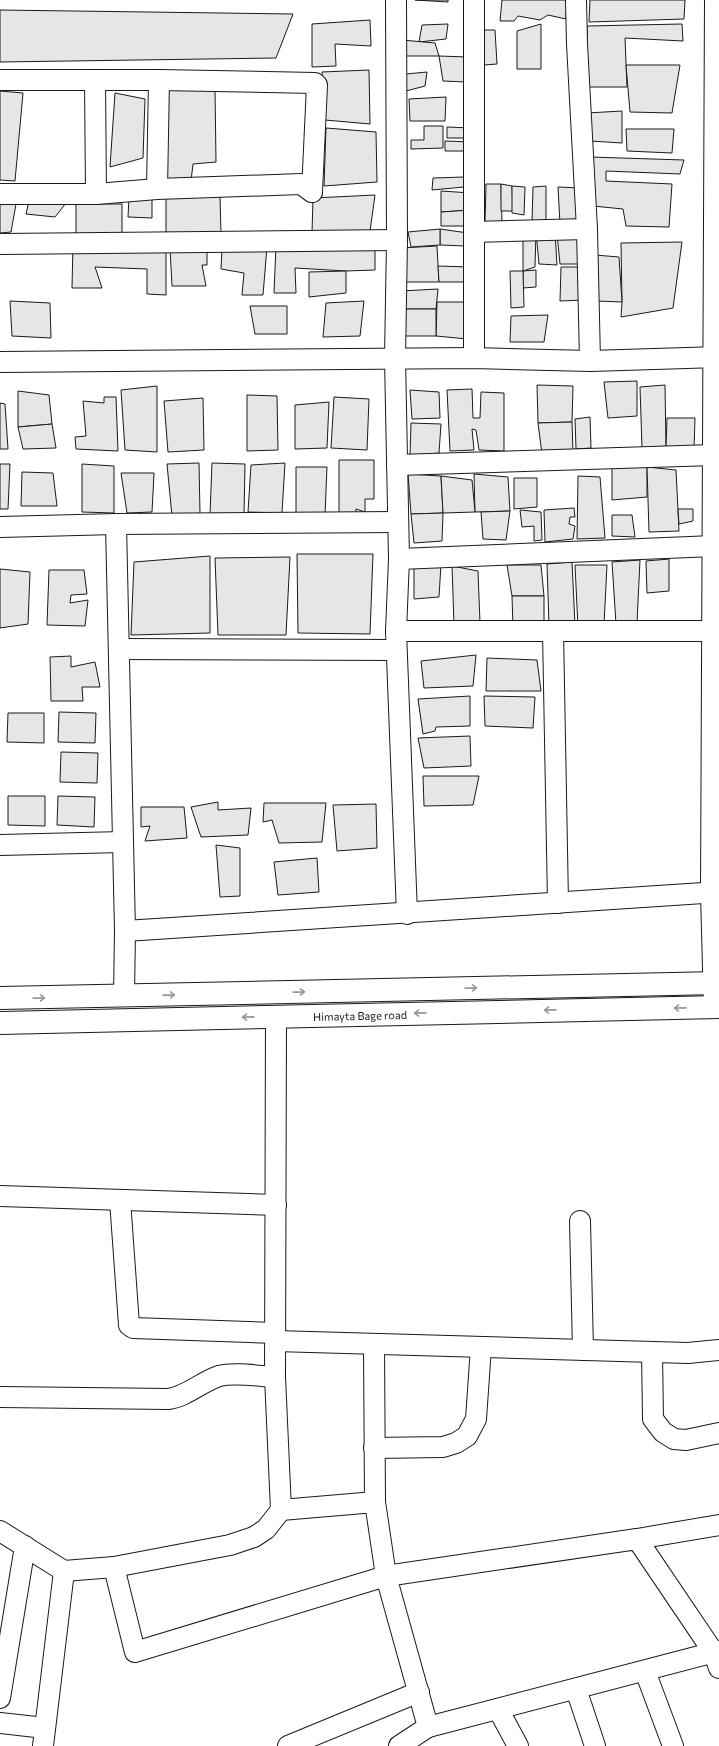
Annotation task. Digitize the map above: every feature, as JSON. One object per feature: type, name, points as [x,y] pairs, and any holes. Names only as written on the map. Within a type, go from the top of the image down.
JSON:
[{"type":"main road","points":[[716,0],[717,357],[714,455],[714,631],[717,1007]]},
{"type":"main road","points":[[0,998],[717,983]]},
{"type":"main road","name":"Himayta Bage road","points":[[0,1023],[717,1007]]},
{"type":"street","points":[[396,0],[397,240],[394,358],[399,559],[396,640],[407,914]]},
{"type":"street","points":[[474,0],[474,358]]},
{"type":"street","points":[[576,0],[576,44],[587,229],[590,361]]},
{"type":"street","points":[[0,80],[312,82],[317,85],[312,192],[301,184],[157,189],[96,194],[0,194]]},
{"type":"street","points":[[95,80],[96,194]]},
{"type":"street","points":[[157,189],[159,80]]},
{"type":"street","points":[[474,232],[587,229]]},
{"type":"street","points":[[0,244],[397,240]]},
{"type":"street","points":[[0,362],[394,358],[474,358],[590,361],[717,357]]},
{"type":"street","points":[[397,465],[714,455]]},
{"type":"street","points":[[0,527],[116,524],[398,522]]},
{"type":"street","points":[[116,524],[125,931],[124,996]]},
{"type":"street","points":[[399,559],[714,546]]},
{"type":"street","points":[[119,649],[396,640],[553,631],[714,631]]},
{"type":"street","points":[[553,631],[558,903]]},
{"type":"street","points":[[0,846],[123,842]]},
{"type":"street","points":[[125,931],[407,914],[716,892]]},
{"type":"street","points":[[0,1530],[64,1571],[114,1567],[230,1545],[254,1537],[266,1529],[281,1510],[275,1377],[276,1016]]},
{"type":"street","points":[[0,1196],[276,1205]]},
{"type":"street","points":[[120,1200],[129,1325],[133,1328],[374,1344],[688,1353],[719,1350]]},
{"type":"street","points":[[580,1221],[583,1350]]},
{"type":"street","points":[[374,1344],[374,1502],[386,1576],[428,1727]]},
{"type":"street","points":[[374,1448],[443,1447],[456,1443],[466,1436],[476,1419],[480,1347]]},
{"type":"street","points":[[652,1352],[653,1419],[663,1432],[674,1439],[686,1440],[719,1433]]},
{"type":"street","points":[[0,1397],[168,1399],[178,1397],[215,1378],[226,1375],[275,1377]]},
{"type":"street","points":[[281,1510],[374,1502]]},
{"type":"street","points":[[114,1567],[135,1652],[386,1576],[719,1526]]},
{"type":"street","points":[[399,1746],[428,1727],[645,1671],[717,1658],[637,1539]]},
{"type":"street","points":[[0,1698],[25,1546]]},
{"type":"street","points":[[0,1722],[44,1737],[64,1571]]},
{"type":"street","points":[[645,1671],[673,1746]]},
{"type":"street","points":[[576,1689],[595,1746]]},
{"type":"street","points":[[288,1746],[418,1692]]},
{"type":"street","points":[[498,1709],[518,1746]]},
{"type":"building","points":[[415,0],[448,0],[448,2]]},
{"type":"building","points":[[502,0],[567,0],[566,19],[548,15],[540,20],[518,16],[514,21],[500,21]]},
{"type":"building","points":[[590,0],[685,0],[684,19],[589,22]]},
{"type":"building","points":[[0,10],[293,14],[276,58],[0,62]]},
{"type":"building","points":[[370,20],[371,46],[335,44],[336,66],[312,67],[312,24]]},
{"type":"building","points":[[448,24],[446,39],[419,42],[422,25]]},
{"type":"building","points":[[541,24],[541,69],[517,69],[517,31]]},
{"type":"building","points":[[682,24],[683,41],[625,38],[627,87],[588,87],[587,26]]},
{"type":"building","points":[[482,30],[495,30],[497,64],[484,65]]},
{"type":"building","points":[[402,40],[435,43],[439,56],[405,56]]},
{"type":"building","points":[[439,56],[468,57],[466,82],[443,81]]},
{"type":"building","points":[[626,65],[680,65],[672,113],[630,112]]},
{"type":"building","points":[[369,70],[370,124],[325,120],[322,72]]},
{"type":"building","points":[[427,72],[425,86],[406,91],[406,74]]},
{"type":"building","points":[[168,88],[215,89],[216,162],[193,164],[191,181],[167,179]]},
{"type":"building","points":[[0,91],[23,93],[15,181],[0,180]]},
{"type":"building","points":[[115,93],[145,99],[143,158],[110,167]]},
{"type":"building","points":[[446,97],[445,121],[410,121],[409,99]]},
{"type":"building","points":[[622,111],[622,143],[590,141],[587,113]]},
{"type":"building","points":[[424,126],[443,126],[443,148],[411,149],[411,140],[424,140]]},
{"type":"building","points":[[447,127],[471,128],[471,138],[447,138]]},
{"type":"building","points":[[326,128],[376,132],[377,182],[324,186]]},
{"type":"building","points":[[626,129],[674,129],[672,153],[627,151]]},
{"type":"building","points":[[445,141],[471,142],[471,151],[445,151]]},
{"type":"building","points":[[590,157],[684,160],[680,174],[606,171],[606,181],[672,184],[669,227],[626,226],[623,209],[593,206]]},
{"type":"building","points":[[464,177],[464,187],[432,190],[433,178]]},
{"type":"building","points":[[486,184],[501,184],[502,223],[485,223]]},
{"type":"building","points":[[501,184],[512,186],[513,211],[501,211]]},
{"type":"building","points":[[512,186],[525,187],[524,215],[512,213]]},
{"type":"building","points":[[546,186],[546,224],[532,223],[533,187]]},
{"type":"building","points":[[558,187],[580,188],[579,222],[560,224]]},
{"type":"building","points":[[441,191],[471,193],[471,210],[441,212]]},
{"type":"building","points":[[375,195],[370,231],[312,233],[313,198]]},
{"type":"building","points":[[166,196],[220,196],[221,234],[166,235]]},
{"type":"building","points":[[129,197],[152,198],[152,218],[128,217]]},
{"type":"building","points":[[29,201],[66,203],[55,217],[26,214]]},
{"type":"building","points":[[0,204],[16,204],[11,232],[0,233]]},
{"type":"building","points":[[76,204],[122,204],[122,235],[76,235]]},
{"type":"building","points":[[471,210],[471,226],[441,226],[441,212]]},
{"type":"building","points":[[440,229],[468,233],[465,246],[440,245]]},
{"type":"building","points":[[440,229],[440,245],[411,247],[408,232]]},
{"type":"building","points":[[536,232],[555,232],[557,265],[539,264]]},
{"type":"building","points":[[536,232],[535,267],[523,271],[523,236]]},
{"type":"building","points":[[584,232],[583,264],[560,264],[557,234]]},
{"type":"building","points":[[682,242],[673,308],[621,317],[621,243]]},
{"type":"building","points":[[73,244],[166,246],[166,295],[147,294],[147,269],[95,267],[102,288],[72,288]]},
{"type":"building","points":[[276,246],[375,247],[375,270],[346,271],[295,268],[296,293],[274,293]]},
{"type":"building","points":[[437,246],[439,282],[403,282],[400,248]]},
{"type":"building","points":[[267,247],[263,295],[242,295],[244,273],[221,269],[222,249]]},
{"type":"building","points":[[170,248],[207,249],[207,265],[202,265],[206,286],[172,286]]},
{"type":"building","points":[[595,255],[619,257],[622,302],[596,301]]},
{"type":"building","points":[[438,266],[470,267],[471,282],[439,282]]},
{"type":"building","points":[[561,267],[585,267],[584,300],[560,301]]},
{"type":"building","points":[[536,270],[536,287],[523,288],[523,271]]},
{"type":"building","points":[[346,271],[346,293],[309,297],[309,272]]},
{"type":"building","points":[[510,271],[523,271],[524,307],[511,308]]},
{"type":"building","points":[[438,289],[436,309],[404,309],[401,291]]},
{"type":"building","points":[[10,301],[50,303],[51,338],[12,336]]},
{"type":"building","points":[[364,301],[360,336],[323,337],[326,303]]},
{"type":"building","points":[[437,302],[468,302],[467,339],[436,336]]},
{"type":"building","points":[[250,306],[287,306],[287,334],[255,334]]},
{"type":"building","points":[[404,309],[436,309],[436,336],[404,336]]},
{"type":"building","points":[[548,315],[544,342],[510,342],[511,316]]},
{"type":"building","points":[[637,381],[637,416],[608,418],[604,382]]},
{"type":"building","points":[[537,385],[573,386],[572,422],[538,423]]},
{"type":"building","points":[[665,385],[666,449],[642,448],[640,387]]},
{"type":"building","points":[[157,386],[157,452],[125,450],[121,390]]},
{"type":"building","points":[[472,389],[473,418],[480,418],[481,392],[504,393],[504,451],[479,450],[476,430],[472,429],[474,450],[450,451],[447,390]]},
{"type":"building","points":[[410,390],[439,392],[440,418],[412,419]]},
{"type":"building","points":[[18,391],[49,395],[52,424],[18,427]]},
{"type":"building","points":[[247,395],[277,396],[278,450],[247,451]]},
{"type":"building","points":[[104,397],[116,397],[118,451],[76,449],[75,437],[86,436],[83,401],[104,403]]},
{"type":"building","points":[[334,397],[369,399],[367,450],[331,448]]},
{"type":"building","points":[[203,398],[204,450],[168,452],[164,401]]},
{"type":"building","points":[[329,402],[327,448],[295,449],[295,405]]},
{"type":"building","points":[[0,403],[5,404],[8,449],[0,449]]},
{"type":"building","points":[[590,417],[591,448],[576,449],[575,419]]},
{"type":"building","points":[[667,418],[695,418],[694,449],[666,449]]},
{"type":"building","points":[[572,422],[573,452],[542,454],[538,423]]},
{"type":"building","points":[[411,423],[441,424],[439,453],[410,456]]},
{"type":"building","points":[[52,424],[56,448],[23,449],[18,427]]},
{"type":"building","points":[[339,460],[374,460],[374,499],[365,499],[365,512],[356,509],[356,514],[339,514]]},
{"type":"building","points":[[199,463],[200,514],[172,516],[167,464]]},
{"type":"building","points":[[212,463],[245,464],[244,517],[210,515]]},
{"type":"building","points":[[285,463],[282,513],[248,512],[251,465]]},
{"type":"building","points":[[645,463],[647,467],[647,497],[612,500],[612,464]]},
{"type":"building","points":[[0,464],[10,464],[8,509],[0,509]]},
{"type":"building","points":[[82,464],[114,466],[114,513],[82,512]]},
{"type":"building","points":[[296,467],[327,467],[325,515],[296,516]]},
{"type":"building","points":[[647,467],[676,470],[679,531],[649,532]]},
{"type":"building","points":[[22,472],[53,473],[57,506],[21,506]]},
{"type":"building","points":[[121,473],[154,473],[152,512],[127,513]]},
{"type":"building","points":[[408,474],[441,476],[443,513],[411,514]]},
{"type":"building","points":[[474,474],[508,477],[510,511],[475,512]]},
{"type":"building","points":[[441,476],[472,480],[475,512],[443,513]]},
{"type":"building","points":[[578,476],[600,477],[605,538],[577,539]]},
{"type":"building","points":[[514,478],[537,478],[537,507],[514,509]]},
{"type":"building","points":[[574,508],[575,517],[570,517],[569,524],[575,526],[573,539],[545,542],[544,510]]},
{"type":"building","points":[[678,509],[693,509],[693,521],[679,524]]},
{"type":"building","points":[[520,510],[541,512],[542,540],[534,541],[534,526],[522,527]]},
{"type":"building","points":[[510,511],[506,540],[483,539],[481,512]]},
{"type":"building","points":[[443,513],[442,541],[414,543],[411,514]]},
{"type":"building","points":[[612,515],[632,515],[635,537],[612,536]]},
{"type":"building","points":[[297,554],[373,554],[370,634],[298,633]]},
{"type":"building","points":[[210,556],[210,633],[131,635],[134,562]]},
{"type":"building","points":[[290,557],[286,635],[218,635],[215,558]]},
{"type":"building","points":[[669,559],[669,591],[647,593],[646,561]]},
{"type":"building","points":[[640,560],[637,623],[616,624],[612,562]]},
{"type":"building","points":[[572,562],[575,625],[549,625],[547,564]]},
{"type":"building","points":[[414,564],[441,564],[439,597],[414,599]]},
{"type":"building","points":[[507,565],[541,565],[544,596],[512,596]]},
{"type":"building","points":[[575,565],[607,565],[604,625],[578,628]]},
{"type":"building","points":[[452,566],[478,571],[480,623],[454,625]]},
{"type":"building","points":[[0,569],[30,572],[28,624],[0,628]]},
{"type":"building","points":[[49,570],[84,570],[87,594],[71,595],[70,603],[88,600],[85,626],[47,625]]},
{"type":"building","points":[[512,596],[544,596],[544,628],[513,628]]},
{"type":"building","points":[[476,655],[473,686],[424,688],[421,661]]},
{"type":"building","points":[[71,656],[71,667],[95,662],[100,687],[82,687],[83,701],[51,701],[50,657]]},
{"type":"building","points":[[487,658],[537,660],[541,691],[486,691]]},
{"type":"building","points":[[470,696],[470,726],[436,727],[435,731],[423,734],[418,699]]},
{"type":"building","points":[[484,696],[535,697],[533,728],[485,726]]},
{"type":"building","points":[[59,712],[96,713],[95,743],[58,742]]},
{"type":"building","points":[[8,713],[44,713],[44,743],[7,742]]},
{"type":"building","points":[[470,736],[471,766],[424,768],[418,738]]},
{"type":"building","points":[[61,752],[98,753],[97,783],[60,782]]},
{"type":"building","points":[[423,776],[479,776],[473,805],[424,806]]},
{"type":"building","points":[[8,796],[45,796],[45,826],[8,825]]},
{"type":"building","points":[[58,796],[95,797],[94,827],[57,825]]},
{"type":"building","points":[[218,802],[218,810],[251,808],[248,835],[201,837],[191,807]]},
{"type":"building","points":[[264,803],[326,803],[322,842],[279,843],[272,820],[263,822]]},
{"type":"building","points":[[376,804],[377,848],[337,851],[333,805]]},
{"type":"building","points":[[141,807],[184,807],[187,838],[145,841],[150,826],[141,827]]},
{"type":"building","points":[[216,845],[240,848],[240,896],[220,897]]},
{"type":"building","points":[[317,858],[319,892],[278,895],[274,862]]}]
